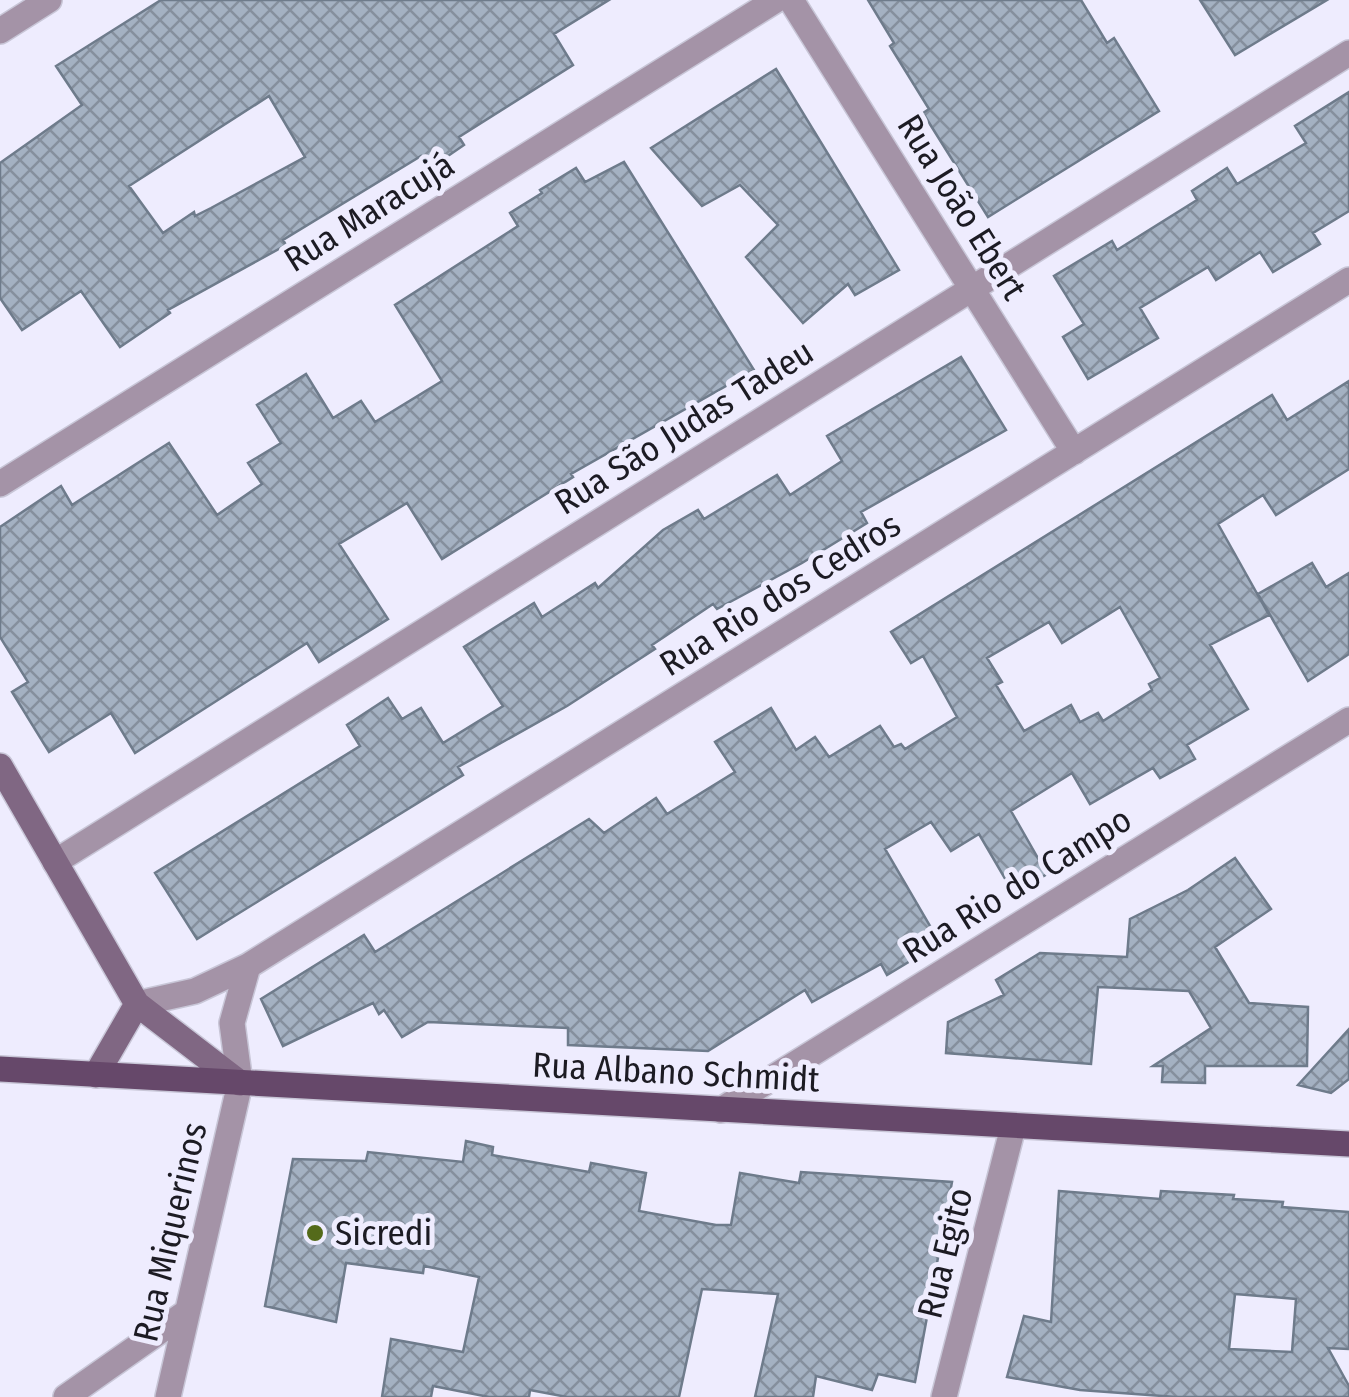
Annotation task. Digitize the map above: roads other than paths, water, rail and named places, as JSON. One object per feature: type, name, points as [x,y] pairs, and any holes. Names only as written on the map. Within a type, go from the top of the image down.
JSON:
[{"type":"main road","name":"Rua Albano Schmidt","points":[[0,1070],[1349,1144]]},
{"type":"street","points":[[0,31],[49,0]]},
{"type":"street","name":"Rua Maracujá","points":[[0,484],[776,0]]},
{"type":"street","name":"Rua João Ebert","points":[[791,0],[1074,452]]},
{"type":"street","name":"Rua São Judas Tadeu","points":[[55,862],[1349,53]]},
{"type":"street","name":"Rua Rio dos Cedros","points":[[137,1004],[195,990],[248,966],[1349,280]]},
{"type":"street","name":"Rua Rio do Campo","points":[[722,1110],[1349,720]]},
{"type":"street","points":[[0,766],[137,1004],[240,1083]]},
{"type":"street","points":[[240,1083],[232,1023],[248,966]]},
{"type":"street","points":[[96,1075],[137,1004]]},
{"type":"street","name":"Rua Miquerinos","points":[[168,1397],[240,1083]]},
{"type":"street","name":"Rua Egito","points":[[944,1397],[1013,1126]]},
{"type":"street","points":[[66,1397],[188,1312]]},
{"type":"place","name":"Sicredi","points":[[315,1233]]}]
